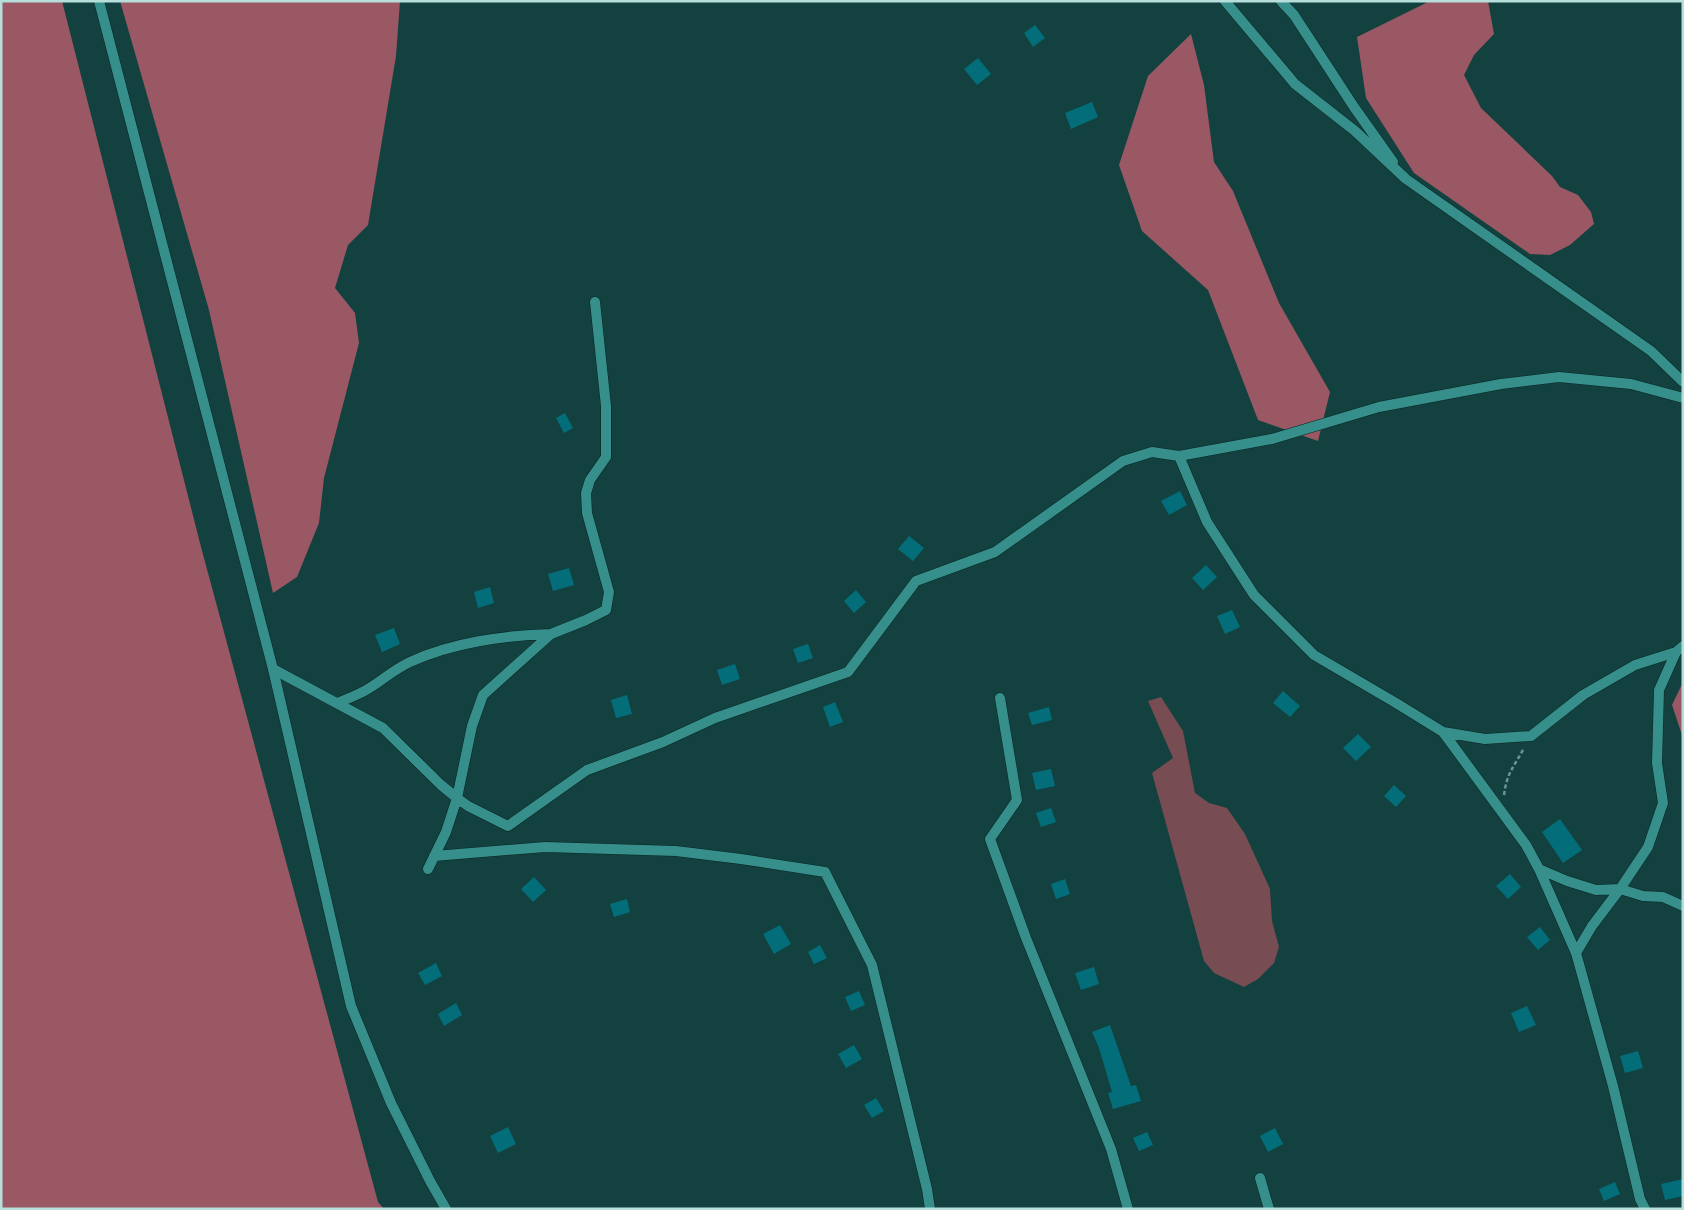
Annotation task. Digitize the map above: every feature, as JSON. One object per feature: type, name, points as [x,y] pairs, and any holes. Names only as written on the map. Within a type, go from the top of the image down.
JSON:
[{"type":"street","points":[[99,1],[273,669],[351,1006],[391,1103],[446,1209]]},
{"type":"street","points":[[1225,1],[1295,84],[1355,131],[1406,179],[1651,351],[1683,382]]},
{"type":"street","points":[[1281,1],[1294,15],[1354,107],[1406,179]]},
{"type":"street","points":[[337,703],[368,689],[392,671],[412,661],[438,652],[516,635],[551,634],[606,610],[609,592],[587,513],[586,494],[590,480],[606,457],[606,406],[595,302]]},
{"type":"street","points":[[273,669],[383,728],[441,785],[457,798],[468,806],[508,826],[587,770],[663,742],[708,721],[848,672],[916,581],[995,552],[1123,461],[1152,452],[1179,456],[1272,439],[1379,407],[1501,384],[1559,377],[1631,384],[1683,398]]},
{"type":"street","points":[[1179,456],[1206,522],[1254,595],[1314,655],[1443,732],[1526,845],[1576,953],[1613,1086],[1640,1199],[1645,1209]]},
{"type":"street","points":[[428,869],[446,832],[457,798],[472,726],[483,696],[551,634]]},
{"type":"street","points":[[1443,732],[1485,739],[1531,736],[1583,695],[1636,665],[1679,649]]},
{"type":"street","points":[[1576,953],[1592,926],[1620,890],[1648,847],[1664,803],[1657,763],[1660,690],[1679,649]]},
{"type":"street","points":[[1000,698],[1017,800],[990,839],[1026,938],[1111,1149],[1128,1209]]},
{"type":"street","points":[[434,856],[545,847],[676,851],[825,872],[872,965],[927,1189],[930,1209]]},
{"type":"street","points":[[1539,870],[1596,890],[1620,890],[1643,896],[1662,897],[1683,906]]},
{"type":"street","points":[[1260,1178],[1269,1209]]},
{"type":"path","points":[[1506,816],[1504,795],[1506,780],[1531,736]]},
{"type":"shaded area","points":[[1,1],[62,1],[201,547],[378,1202],[384,1209],[1,1209]]},
{"type":"shaded area","points":[[120,1],[400,1],[396,56],[368,225],[348,245],[335,288],[355,313],[359,343],[324,478],[319,523],[297,577],[273,593],[209,310]]},
{"type":"shaded area","points":[[1430,1],[1488,1],[1494,34],[1474,55],[1464,75],[1481,108],[1552,176],[1560,187],[1578,195],[1591,212],[1594,224],[1570,245],[1550,255],[1530,254],[1414,173],[1366,98],[1357,37]]},
{"type":"shaded area","points":[[1191,34],[1204,85],[1214,162],[1233,191],[1279,303],[1330,392],[1318,441],[1258,420],[1208,290],[1142,231],[1119,165],[1148,76]]},
{"type":"shaded area","points":[[1683,682],[1683,738],[1672,705]]},
{"type":"shaded area","points":[[1161,697],[1183,731],[1195,793],[1209,803],[1227,808],[1245,834],[1270,889],[1272,921],[1279,947],[1274,963],[1258,979],[1244,987],[1214,973],[1204,961],[1152,773],[1173,758],[1148,701]]},
{"type":"building","points":[[1035,25],[1045,38],[1033,47],[1024,33]]},
{"type":"building","points":[[978,58],[991,74],[977,85],[964,69]]},
{"type":"building","points":[[1092,102],[1098,117],[1071,129],[1065,113]]},
{"type":"building","points":[[565,413],[573,428],[564,433],[556,418]]},
{"type":"building","points":[[1180,491],[1187,505],[1169,515],[1161,501]]},
{"type":"building","points":[[909,536],[924,548],[913,561],[898,549]]},
{"type":"building","points":[[1206,565],[1217,577],[1203,590],[1192,578]]},
{"type":"building","points":[[569,568],[574,585],[553,591],[548,574]]},
{"type":"building","points":[[490,587],[494,603],[478,608],[474,592]]},
{"type":"building","points":[[856,590],[866,602],[854,613],[844,601]]},
{"type":"building","points":[[1232,610],[1240,627],[1225,634],[1217,616]]},
{"type":"building","points":[[394,628],[400,644],[382,652],[375,635]]},
{"type":"building","points":[[808,644],[813,658],[798,663],[793,649]]},
{"type":"building","points":[[735,664],[740,679],[722,685],[717,670]]},
{"type":"building","points":[[1283,691],[1300,706],[1290,717],[1273,703]]},
{"type":"building","points":[[627,695],[632,714],[616,718],[611,700]]},
{"type":"building","points":[[835,702],[843,722],[830,727],[823,707]]},
{"type":"building","points":[[1049,707],[1052,720],[1032,725],[1028,713]]},
{"type":"building","points":[[1358,734],[1371,747],[1356,761],[1343,748]]},
{"type":"building","points":[[1051,769],[1055,786],[1036,790],[1032,773]]},
{"type":"building","points":[[1394,785],[1406,796],[1396,807],[1384,796]]},
{"type":"building","points":[[1051,808],[1056,822],[1041,827],[1036,813]]},
{"type":"building","points":[[1560,819],[1582,850],[1563,863],[1542,832]]},
{"type":"building","points":[[1510,874],[1521,887],[1508,899],[1496,886]]},
{"type":"building","points":[[534,877],[546,890],[533,902],[521,889]]},
{"type":"building","points":[[1065,879],[1070,894],[1056,899],[1051,884]]},
{"type":"building","points":[[627,899],[630,912],[614,917],[610,904]]},
{"type":"building","points":[[780,925],[791,944],[774,954],[763,934]]},
{"type":"building","points":[[1540,927],[1550,940],[1538,950],[1527,937]]},
{"type":"building","points":[[820,945],[827,958],[814,964],[808,952]]},
{"type":"building","points":[[436,963],[442,976],[425,985],[418,973]]},
{"type":"building","points":[[1094,967],[1099,984],[1081,990],[1075,973]]},
{"type":"building","points":[[859,991],[865,1005],[851,1011],[845,997]]},
{"type":"building","points":[[456,1003],[462,1015],[444,1026],[438,1014]]},
{"type":"building","points":[[1527,1006],[1536,1025],[1519,1032],[1511,1013]]},
{"type":"building","points":[[1110,1025],[1131,1086],[1136,1085],[1141,1101],[1113,1109],[1108,1093],[1112,1092],[1099,1048],[1092,1032]]},
{"type":"building","points":[[854,1045],[862,1059],[846,1068],[838,1054]]},
{"type":"building","points":[[1638,1051],[1643,1068],[1625,1073],[1620,1056]]},
{"type":"building","points":[[876,1098],[884,1111],[872,1118],[864,1105]]},
{"type":"building","points":[[508,1127],[516,1144],[498,1153],[490,1136]]},
{"type":"building","points":[[1275,1128],[1283,1144],[1268,1152],[1260,1136]]},
{"type":"building","points":[[1147,1132],[1153,1145],[1139,1151],[1133,1138]]},
{"type":"building","points":[[1683,1179],[1683,1196],[1665,1200],[1661,1184]]},
{"type":"building","points":[[1615,1182],[1620,1194],[1604,1201],[1599,1189]]}]
